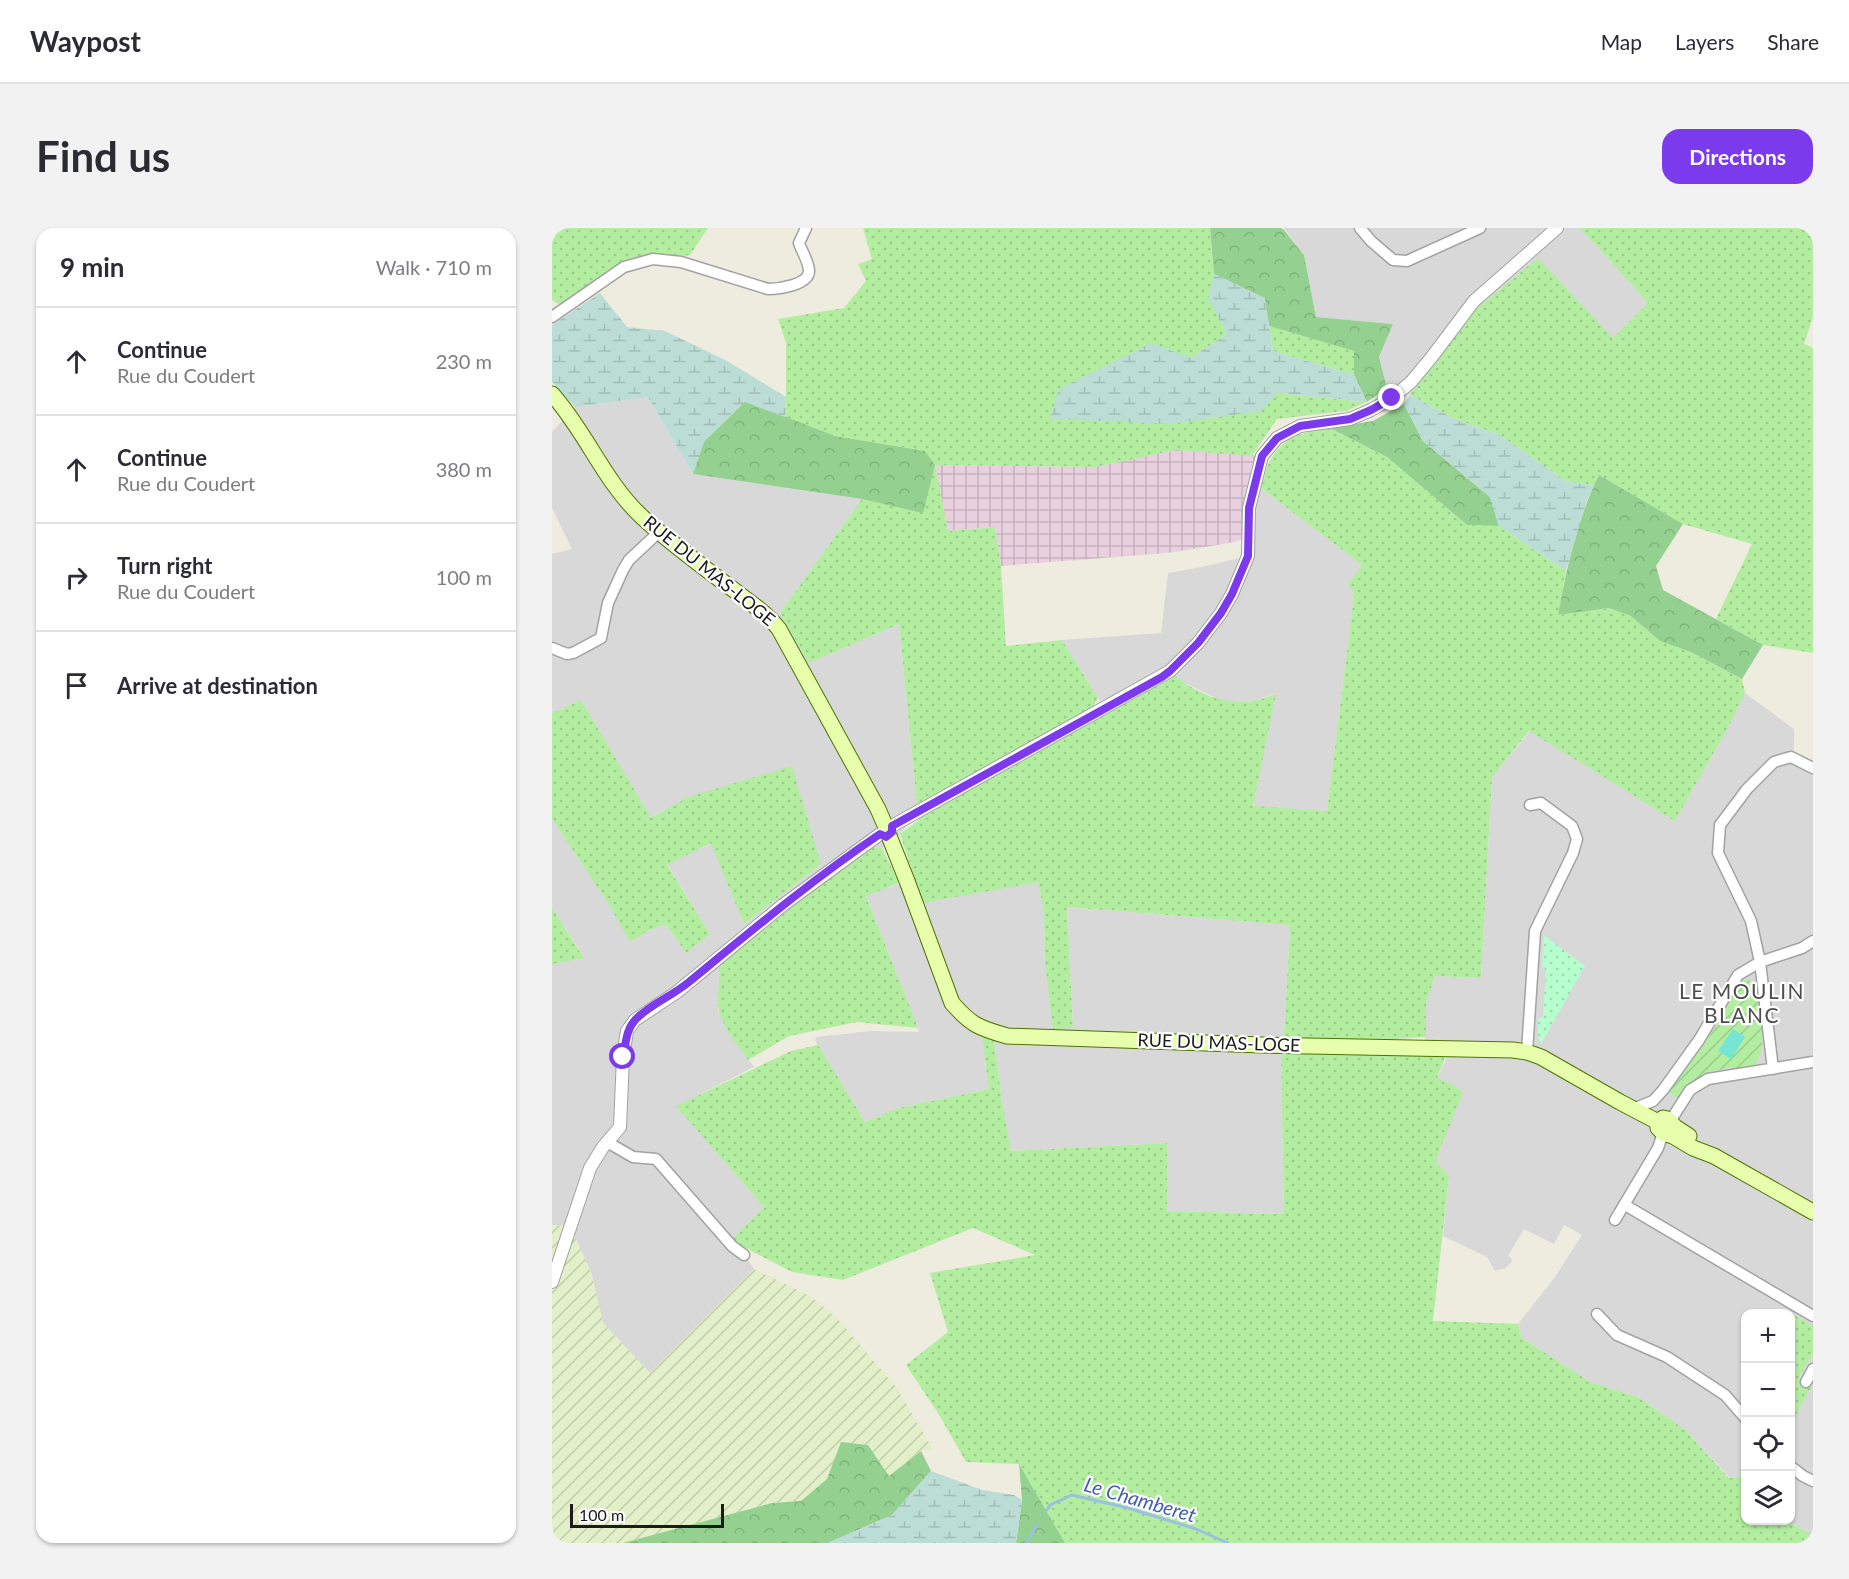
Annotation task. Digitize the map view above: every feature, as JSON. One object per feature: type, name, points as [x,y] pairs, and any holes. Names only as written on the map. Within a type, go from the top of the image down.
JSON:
[{"type":"main road","name":"RUE DU MAS-LOGE","points":[[552,394],[628,504],[659,532],[771,618],[779,629],[873,798],[952,1003],[965,1018],[979,1028],[1007,1036],[1527,1052],[1550,1062],[1633,1109],[1698,1142],[1714,1156],[1813,1212]]},
{"type":"street","points":[[552,317],[624,267],[653,259],[681,262],[768,289],[781,289],[806,280],[809,275],[799,243],[806,228]]},
{"type":"street","points":[[1360,228],[1393,260],[1407,261],[1480,228]]},
{"type":"street","points":[[552,1282],[590,1168],[620,1127],[623,1057],[627,1031],[635,1020],[677,992],[783,905],[886,830],[1170,671],[1198,643],[1232,594],[1248,556],[1249,508],[1262,456],[1277,438],[1300,426],[1350,419],[1392,398],[1418,374],[1474,301],[1557,228]]},
{"type":"street","points":[[552,648],[567,654],[573,653],[601,638],[608,603],[623,570],[629,560],[659,532]]},
{"type":"street","points":[[1773,1069],[1760,962],[1751,921],[1718,853],[1720,825],[1747,789],[1774,762],[1791,757],[1813,768]]},
{"type":"street","points":[[1527,1052],[1535,931],[1573,853],[1577,839],[1572,826],[1541,803],[1530,805]]},
{"type":"street","points":[[1633,1109],[1653,1101],[1660,1093],[1699,1040],[1738,975],[1760,962],[1802,948],[1813,941]]},
{"type":"street","points":[[1616,1220],[1658,1148],[1666,1125],[1690,1090],[1708,1079],[1813,1062]]},
{"type":"street","points":[[1660,1093],[1666,1125]]},
{"type":"street","points":[[607,1142],[633,1157],[656,1159],[732,1246],[744,1255]]},
{"type":"street","points":[[1624,1205],[1813,1316]]},
{"type":"street","points":[[1597,1314],[1617,1335],[1667,1357],[1725,1395],[1744,1417]]},
{"type":"street","points":[[1806,1382],[1813,1369]]},
{"type":"street","points":[[1795,1469],[1813,1481]]},
{"type":"shaded area","points":[[1284,228],[1580,228],[1648,303],[1613,338],[1436,362],[1410,395],[1387,388],[1379,357],[1393,324],[1316,317],[1304,255]]},
{"type":"shaded area","points":[[648,397],[693,474],[862,499],[780,613],[809,663],[899,624],[917,803],[921,807],[900,834],[882,848],[871,848],[720,974],[718,1010],[735,1041],[754,1067],[677,1106],[764,1207],[733,1238],[754,1269],[650,1373],[603,1323],[591,1272],[570,1226],[552,1225],[552,964],[584,957],[552,908],[552,819],[608,903],[630,941],[666,924],[686,953],[710,934],[667,864],[712,843],[744,924],[821,864],[688,797],[650,819],[581,700],[552,713],[552,554],[572,549],[552,508],[552,432],[575,407]]},
{"type":"shaded area","points":[[1176,450],[1262,456],[1248,537],[1236,542],[1167,553],[1001,566],[995,527],[948,531],[935,465],[1095,467]]},
{"type":"shaded area","points":[[1254,488],[1261,488],[1362,565],[1353,590],[1327,811],[1253,807],[1274,694],[1255,701],[1237,703],[1220,700],[1181,681],[1105,709],[1062,640],[1161,633],[1168,573],[1248,556]]},
{"type":"shaded area","points":[[1745,693],[1794,729],[1792,757],[1813,768],[1813,1326],[1795,1316],[1795,1309],[1741,1309],[1741,1474],[1739,1477],[1730,1478],[1684,1429],[1638,1397],[1590,1382],[1522,1338],[1518,1324],[1555,1277],[1582,1235],[1564,1225],[1554,1244],[1524,1229],[1508,1256],[1512,1259],[1511,1262],[1506,1268],[1495,1271],[1487,1257],[1443,1236],[1449,1176],[1436,1163],[1442,1144],[1437,1078],[1447,1057],[1425,1048],[1426,1003],[1435,976],[1481,978],[1492,777],[1530,731],[1675,821]]},
{"type":"shaded area","points":[[907,881],[923,903],[1038,881],[1044,912],[1045,964],[1053,1030],[1073,1026],[1067,907],[1290,925],[1284,1037],[1281,1051],[1284,1214],[1167,1211],[1166,1143],[1010,1151],[994,1041],[983,1037],[987,1062],[984,1063],[988,1072],[989,1089],[899,1108],[865,1122],[815,1041],[816,1037],[870,1031],[919,1032],[866,895]]},
{"type":"shaded area","points":[[1733,1029],[1745,1037],[1731,1059],[1718,1051]]},
{"type":"shaded area","points":[[1813,1354],[1813,1536],[1794,1525],[1795,1418],[1812,1386],[1799,1377]]},
{"type":"green space","points":[[552,228],[708,228],[690,255],[653,259],[624,267],[565,308],[552,300]]},
{"type":"green space","points":[[863,228],[1210,228],[1214,274],[1209,299],[1227,334],[1191,358],[1277,393],[1367,402],[1346,411],[1277,419],[1252,456],[1176,450],[1095,467],[935,465],[948,531],[995,527],[1001,566],[1006,646],[1062,640],[1098,698],[1093,707],[917,804],[899,624],[809,663],[780,613],[862,499],[923,512],[925,451],[835,436],[785,417],[786,343],[778,319],[844,308],[866,281],[858,264],[872,259]]},
{"type":"green space","points":[[1210,228],[1281,228],[1304,255],[1316,317],[1393,324],[1379,357],[1387,388],[1367,402],[1354,375],[1354,351],[1269,326],[1264,298],[1214,274]]},
{"type":"green space","points":[[1580,228],[1807,228],[1813,231],[1813,317],[1804,344],[1813,348],[1813,653],[1763,645],[1716,619],[1752,544],[1683,524],[1599,475],[1594,486],[1566,481],[1498,434],[1457,420],[1410,395],[1475,310],[1538,258],[1613,338],[1648,303]]},
{"type":"green space","points":[[1214,274],[1265,298],[1273,351],[1354,375],[1367,402],[1277,393],[1261,411],[1172,424],[1050,419],[1059,389],[1151,343],[1191,358],[1227,334],[1208,299]]},
{"type":"green space","points":[[600,293],[627,327],[665,331],[727,361],[786,397],[785,417],[745,402],[704,442],[693,474],[648,397],[575,407],[552,382],[552,325]]},
{"type":"green space","points":[[1269,326],[1355,351],[1354,375],[1273,351]]},
{"type":"green space","points":[[1410,395],[1457,420],[1498,434],[1566,481],[1594,486],[1587,500],[1566,571],[1499,526],[1490,497],[1423,441],[1404,404]]},
{"type":"green space","points":[[745,401],[835,436],[925,451],[935,465],[923,513],[862,499],[693,474],[703,442]]},
{"type":"green space","points":[[1404,404],[1423,441],[1490,497],[1499,526],[1467,525],[1387,457],[1330,428],[1373,421]]},
{"type":"green space","points":[[1330,428],[1387,457],[1467,525],[1499,526],[1566,571],[1558,615],[1609,608],[1632,616],[1660,641],[1691,652],[1742,679],[1745,693],[1675,821],[1529,731],[1492,777],[1481,978],[1435,976],[1426,1003],[1426,1037],[1380,1040],[1284,1037],[1290,925],[1067,907],[1073,1027],[1053,1030],[1045,964],[1044,912],[1038,882],[923,903],[900,834],[919,820],[917,813],[1170,671],[1198,691],[1220,699],[1242,702],[1259,700],[1276,694],[1253,806],[1327,811],[1354,596],[1353,590],[1348,585],[1362,565],[1261,488],[1268,464],[1281,446],[1311,431]]},
{"type":"green space","points":[[1599,475],[1683,524],[1656,566],[1663,590],[1763,645],[1742,679],[1691,652],[1660,641],[1631,616],[1609,608],[1558,615],[1579,526]]},
{"type":"green space","points":[[581,700],[651,818],[688,797],[792,766],[821,864],[744,924],[711,843],[667,865],[710,934],[686,953],[666,924],[630,942],[608,903],[552,819],[552,713]]},
{"type":"green space","points":[[871,848],[882,848],[899,883],[866,896],[918,1028],[857,1022],[789,1036],[748,1060],[727,1030],[721,1017],[718,1006],[718,964]]},
{"type":"green space","points":[[552,908],[584,958],[552,964]]},
{"type":"green space","points":[[1544,935],[1585,966],[1541,1044],[1538,1036],[1538,1019],[1543,1017],[1546,970],[1542,966]]},
{"type":"green space","points":[[1741,980],[1748,980],[1757,985],[1762,1043],[1756,1064],[1748,1069],[1734,1071],[1732,1067],[1713,1071],[1713,1075],[1693,1081],[1679,1099],[1667,1091],[1688,1061],[1691,1063],[1725,1013],[1722,1010]]},
{"type":"green space","points":[[982,1037],[994,1041],[1011,1151],[1167,1143],[1167,1211],[1284,1214],[1281,1051],[1446,1055],[1437,1078],[1455,1086],[1463,1093],[1436,1162],[1449,1176],[1433,1321],[1518,1324],[1522,1338],[1590,1382],[1638,1397],[1684,1429],[1729,1478],[1739,1477],[1741,1473],[1741,1525],[1794,1525],[1813,1536],[1813,1543],[1065,1543],[1019,1464],[966,1462],[938,1413],[906,1365],[948,1332],[930,1273],[1035,1255],[973,1228],[843,1280],[792,1272],[736,1243],[733,1238],[764,1207],[676,1106],[791,1051],[818,1045],[865,1122],[899,1108],[989,1089]]},
{"type":"green space","points":[[552,1225],[570,1226],[591,1272],[603,1323],[650,1373],[754,1269],[810,1296],[837,1318],[896,1387],[933,1449],[921,1451],[889,1476],[868,1445],[842,1442],[827,1479],[801,1501],[772,1503],[623,1543],[552,1543]]},
{"type":"green space","points":[[1795,1316],[1813,1326],[1813,1354],[1799,1377],[1812,1386],[1795,1418]]},
{"type":"green space","points":[[841,1442],[868,1445],[889,1476],[921,1451],[931,1471],[892,1515],[828,1543],[623,1543],[772,1503],[801,1501],[827,1479]]},
{"type":"green space","points":[[1019,1464],[1065,1543],[1016,1543],[1022,1500]]},
{"type":"green space","points":[[931,1471],[982,1490],[1014,1495],[1022,1500],[1016,1543],[828,1543],[892,1515]]},
{"type":"waterway","name":"Le Chamberet","points":[[1047,1510],[1050,1505],[1072,1495],[1128,1508],[1196,1529],[1228,1543]]},
{"type":"waterway","name":"Le Chamberet","points":[[1026,1543],[1037,1525]]},
{"type":"district","name":"LE MOULIN BLANC","points":[[1742,1004]]},
{"type":"route","points":[[623,1057],[627,1031],[635,1020],[677,992],[783,905],[854,852],[880,834],[889,836],[893,829],[892,826],[1170,671],[1198,643],[1221,613],[1238,580],[1248,556],[1249,508],[1262,456],[1277,438],[1300,426],[1350,419],[1392,398]]}]
